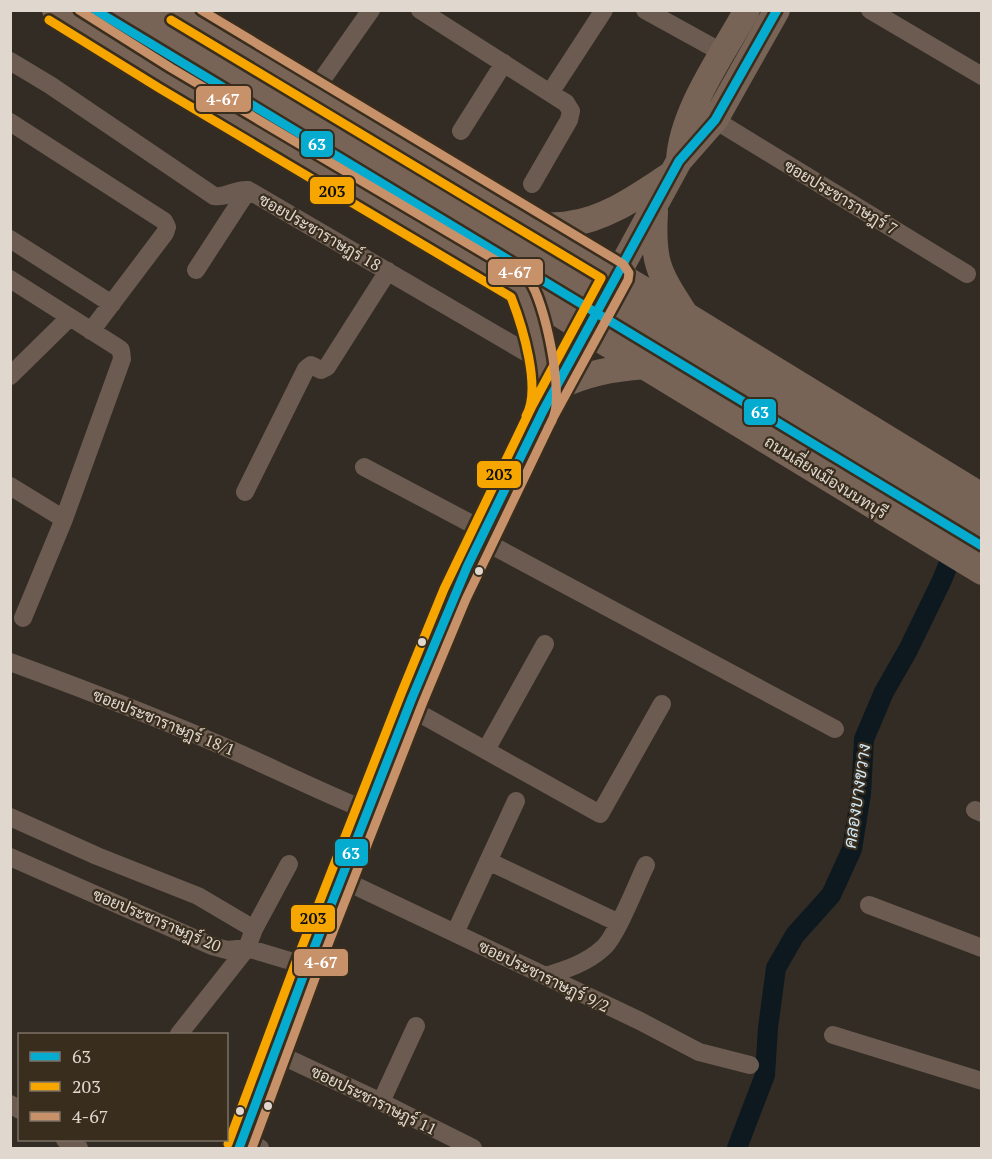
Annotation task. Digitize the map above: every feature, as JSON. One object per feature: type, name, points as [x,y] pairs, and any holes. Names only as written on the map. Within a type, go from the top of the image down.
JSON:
[{"type":"main road","name":"ถนนเลี่ยงเมืองนนทบุรี","points":[[55,10],[165,78],[477,262],[933,543],[977,561]]},
{"type":"main road","name":"ถนนเลี่ยงเมืองนนทบุรี","points":[[94,10],[977,561]]},
{"type":"main road","points":[[135,10],[981,519]]},
{"type":"main road","points":[[177,10],[686,315],[981,496]]},
{"type":"main road","points":[[536,226],[570,224],[596,217],[629,201],[676,167],[684,128],[692,109],[747,10]]},
{"type":"main road","points":[[247,1146],[274,1052],[408,707],[459,585],[543,411],[676,167],[715,120],[777,10]]},
{"type":"main road","points":[[477,262],[498,261],[514,243],[516,223],[504,206]]},
{"type":"main road","points":[[656,206],[653,240],[658,269],[686,315]]},
{"type":"main road","points":[[521,289],[536,326],[543,386],[543,411]]},
{"type":"main road","points":[[683,389],[669,365],[673,343],[689,328],[710,331]]},
{"type":"main road","points":[[555,388],[606,370],[645,366]]},
{"type":"street","points":[[314,92],[371,10]]},
{"type":"street","points":[[420,10],[566,103],[571,111],[569,120],[532,184]]},
{"type":"street","points":[[550,93],[604,10]]},
{"type":"street","points":[[645,10],[723,53]]},
{"type":"street","points":[[870,10],[981,76]]},
{"type":"street","name":"ซอยประชาราษฎร์ 18","points":[[10,62],[50,85],[214,196],[223,197],[237,189],[248,190],[541,362]]},
{"type":"street","points":[[461,131],[504,63]]},
{"type":"street","name":"ซอยประชาราษฎร์ 7","points":[[715,120],[967,274]]},
{"type":"street","points":[[10,122],[164,221],[165,233],[92,331]]},
{"type":"street","points":[[196,270],[248,190]]},
{"type":"street","points":[[10,239],[112,304]]},
{"type":"street","points":[[245,492],[306,369],[311,365],[321,370],[327,367],[388,272]]},
{"type":"street","points":[[10,279],[117,347],[121,350],[122,359],[64,519],[23,618]]},
{"type":"street","points":[[14,365],[69,318]]},
{"type":"street","points":[[364,467],[835,729]]},
{"type":"street","points":[[10,486],[64,519]]},
{"type":"street","points":[[486,750],[545,644]]},
{"type":"street","name":"ซอยประชาราษฎร์ 18/1","points":[[10,662],[92,692],[368,811]]},
{"type":"street","points":[[408,707],[600,814],[662,704]]},
{"type":"street","points":[[455,933],[516,801]]},
{"type":"street","points":[[10,817],[97,856],[198,896],[254,930]]},
{"type":"street","name":"ซอยประชาราษฎร์ 20","points":[[10,857],[212,946],[227,950],[248,948],[307,966]]},
{"type":"street","points":[[488,861],[619,923]]},
{"type":"street","points":[[181,1033],[248,948],[254,930],[289,864]]},
{"type":"street","points":[[545,976],[574,966],[604,947],[619,923],[646,865]]},
{"type":"street","name":"ซอยประชาราษฎร์ 9/2","points":[[341,879],[699,1052],[750,1065]]},
{"type":"street","points":[[869,905],[981,948]]},
{"type":"street","points":[[381,1102],[416,1026]]},
{"type":"street","points":[[833,1035],[981,1081]]},
{"type":"street","name":"ซอยประชาราษฎร์ 11","points":[[274,1052],[381,1102],[473,1149]]},
{"type":"waterway","name":"คลองบางขวาง","points":[[737,1148],[765,1075],[768,1028],[776,968],[795,935],[831,895],[852,849],[861,794],[864,739],[884,692],[908,650],[942,580],[957,543]]},
{"type":"transit line","name":"4-67","points":[[79,10],[171,68],[529,280],[541,307],[554,367],[556,403],[554,417],[548,428]]},
{"type":"transit line","name":"63","points":[[95,10],[982,546]]},
{"type":"transit line","name":"4-67","points":[[201,10],[623,264],[629,273],[628,280],[554,416],[466,599],[318,970],[252,1148]]},
{"type":"transit line","name":"63","points":[[239,1148],[307,966],[412,698],[467,567],[543,411],[679,161],[715,120],[777,10]]},
{"type":"transit line","name":"203","points":[[49,20],[511,297],[529,357],[532,390],[526,416]]},
{"type":"transit line","name":"203","points":[[171,20],[601,278],[532,406],[444,589],[296,962],[228,1144]]}]
